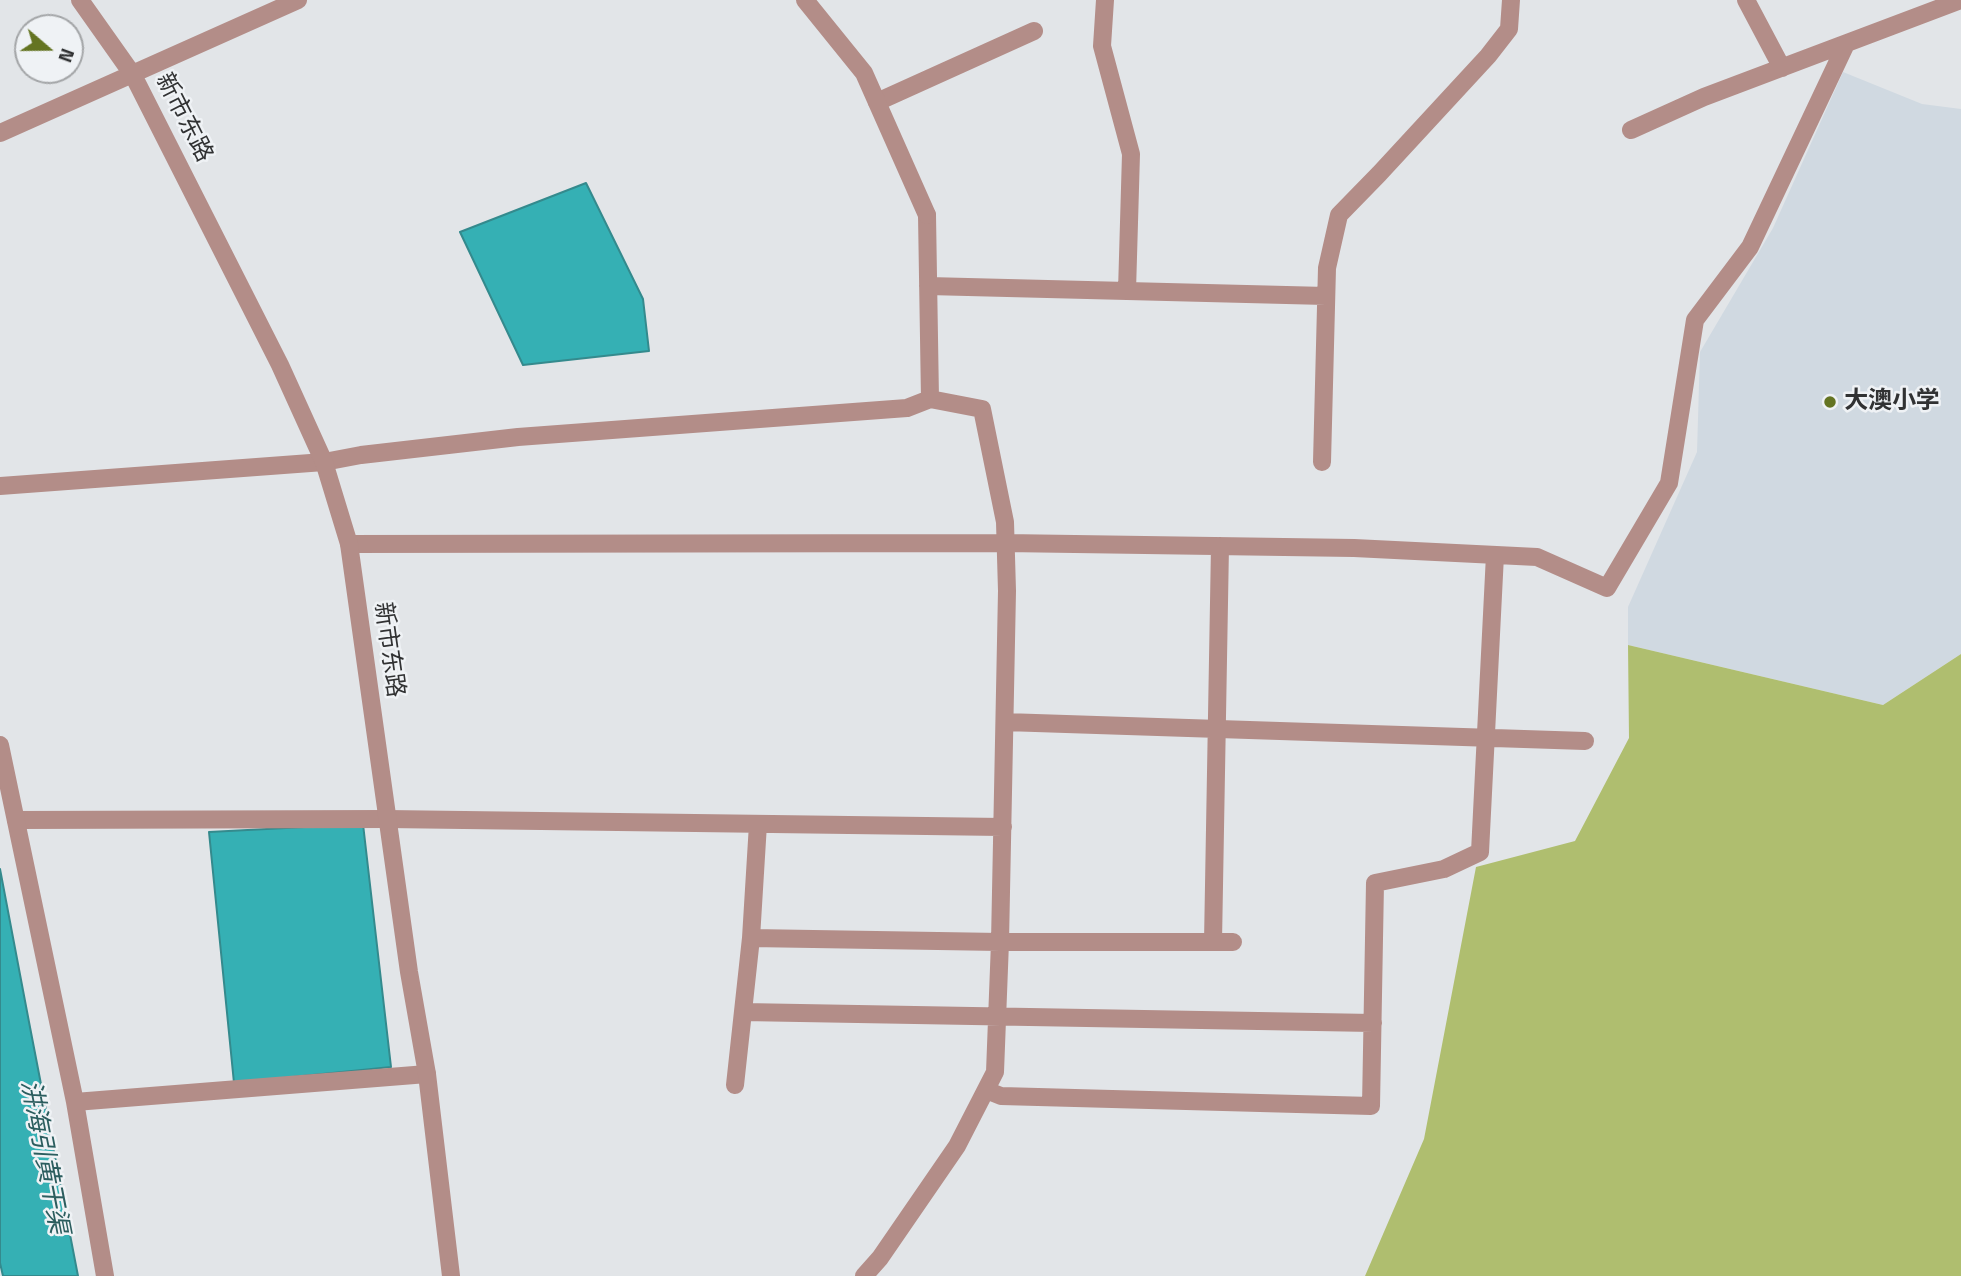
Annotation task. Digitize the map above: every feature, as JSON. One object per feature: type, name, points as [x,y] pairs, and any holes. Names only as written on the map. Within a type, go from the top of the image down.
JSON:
[{"type":"street","name":"新市东路","points":[[80,0],[133,75],[280,365],[324,463],[349,544],[409,972],[427,1074],[452,1276]]},
{"type":"street","points":[[0,133],[298,0]]},
{"type":"street","points":[[805,0],[864,73],[927,215],[930,399]]},
{"type":"street","points":[[1105,0],[1102,46],[1130,154],[1128,291]]},
{"type":"street","points":[[1322,463],[1327,268],[1339,215],[1488,56],[1508,29],[1511,0]]},
{"type":"street","points":[[1746,0],[1782,68]]},
{"type":"street","points":[[1631,131],[1704,97],[1961,0]]},
{"type":"street","points":[[877,102],[1034,31]]},
{"type":"street","points":[[349,544],[1005,543],[1354,548],[1536,557],[1607,588],[1669,483],[1695,320],[1750,247],[1846,44]]},
{"type":"street","points":[[928,286],[1326,296]]},
{"type":"street","points":[[0,486],[324,463],[361,455],[518,437],[907,408],[930,399],[982,409],[1005,522],[1007,591],[995,1072],[957,1146],[880,1258],[864,1276]]},
{"type":"street","points":[[1213,942],[1220,546]]},
{"type":"street","points":[[986,1090],[1002,1096],[1371,1106],[1376,883],[1444,869],[1480,852],[1495,555]]},
{"type":"street","points":[[1005,722],[1585,741]]},
{"type":"street","points":[[0,745],[75,1102],[105,1276]]},
{"type":"street","points":[[16,820],[387,818],[1003,827]]},
{"type":"street","points":[[735,1085],[751,938],[758,824]]},
{"type":"street","points":[[751,938],[1233,942]]},
{"type":"street","points":[[743,1012],[1373,1023]]},
{"type":"street","points":[[75,1102],[427,1074]]},
{"type":"shaded area","name":"大澳小学","points":[[1843,72],[1922,104],[1961,109],[1961,654],[1883,705],[1628,645],[1628,607],[1697,452],[1700,352],[1773,228]]},
{"type":"green space","points":[[1628,645],[1883,705],[1961,654],[1961,1276],[1365,1276],[1424,1139],[1476,867],[1575,841],[1629,738]]},
{"type":"water","points":[[586,183],[643,299],[649,351],[523,365],[460,232]]},
{"type":"water","points":[[363,824],[391,1067],[234,1083],[209,832]]},
{"type":"water","name":"汫海引黄干渠","points":[[0,869],[78,1276],[3,1276],[0,1263]]},
{"type":"place","name":"大澳小学","points":[[1830,402]]}]
